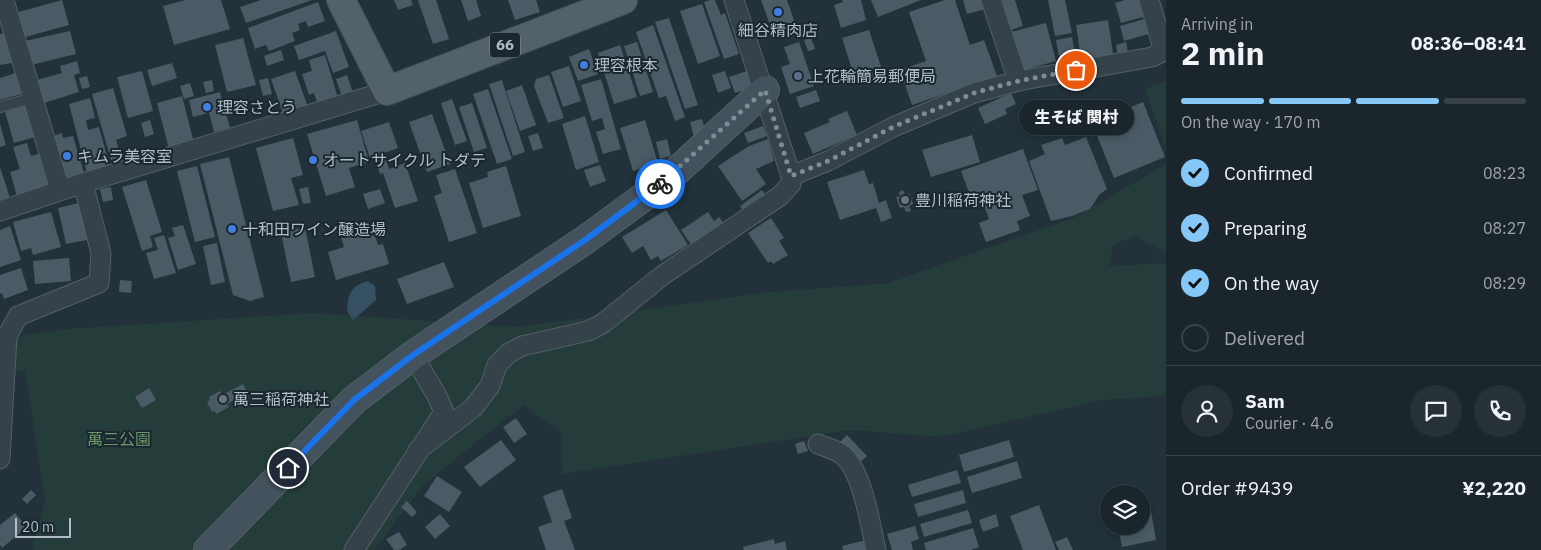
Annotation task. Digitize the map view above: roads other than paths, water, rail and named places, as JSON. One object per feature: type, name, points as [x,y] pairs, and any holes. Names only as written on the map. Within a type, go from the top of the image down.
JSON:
[{"type":"main road","points":[[341,0],[387,91]]},
{"type":"main road","name":"66","points":[[387,91],[623,0]]},
{"type":"street","points":[[4,0],[60,190]]},
{"type":"street","points":[[418,450],[473,408],[490,386],[497,365],[510,353],[522,346],[588,331],[602,324],[663,275],[780,196],[790,184],[791,176],[765,90],[734,0]]},
{"type":"street","points":[[991,0],[1018,81]]},
{"type":"street","points":[[791,176],[828,161],[893,127],[974,93],[1018,81],[1152,57],[1165,50],[1149,0]]},
{"type":"street","points":[[208,550],[354,400],[413,355],[585,240],[668,179],[765,90]]},
{"type":"street","points":[[0,211],[60,190],[387,91]]},
{"type":"street","points":[[0,459],[7,336],[18,316],[99,283],[101,254],[83,183]]},
{"type":"street","points":[[354,550],[444,412],[438,396],[413,355]]},
{"type":"street","points":[[818,444],[842,455],[855,472],[861,487],[876,550]]},
{"type":"lane","points":[[0,107],[33,98]]},
{"type":"water","points":[[368,281],[375,286],[376,300],[353,320],[347,311],[349,295],[357,285]]},
{"type":"place","name":"細谷精肉店","points":[[778,12]]},
{"type":"place","name":"理容根本","points":[[584,65]]},
{"type":"place","name":"生そば 関村","points":[[1076,70]]},
{"type":"place","name":"上花輪簡易郵便局","points":[[798,76]]},
{"type":"place","name":"理容さとう","points":[[207,107]]},
{"type":"place","name":"キムラ美容室","points":[[67,156]]},
{"type":"place","name":"オートサイクル トダテ","points":[[313,160]]},
{"type":"place","name":"豊川稲荷神社","points":[[905,200]]},
{"type":"place","name":"十和田ワイン醸造場","points":[[232,229]]},
{"type":"place","name":"萬三稲荷神社","points":[[223,399]]},
{"type":"park label","name":"萬三公園","points":[[119,439]]}]
